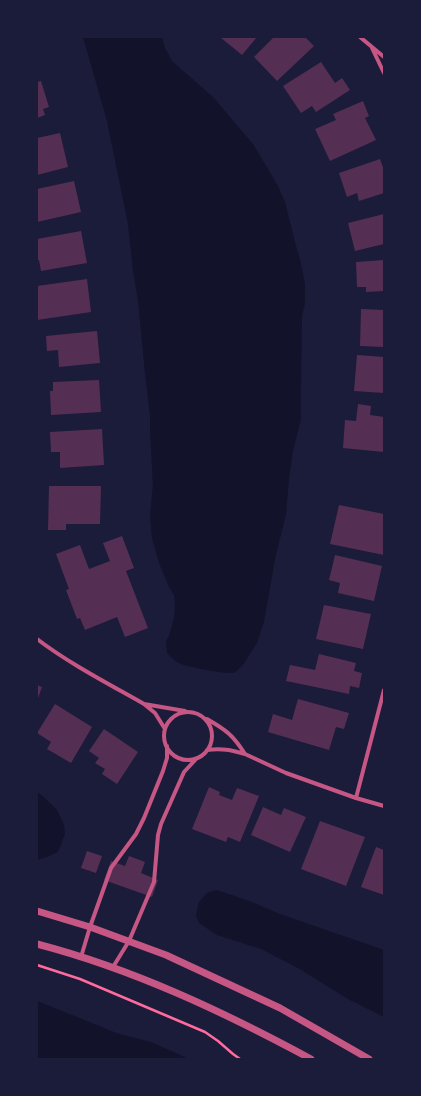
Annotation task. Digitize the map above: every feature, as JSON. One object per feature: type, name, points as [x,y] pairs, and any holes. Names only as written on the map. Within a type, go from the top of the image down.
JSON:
[{"type":"street","points":[[360,37],[384,56]]},
{"type":"street","points":[[371,47],[384,73]]},
{"type":"street","points":[[37,639],[55,653],[144,704],[155,713],[165,729]]},
{"type":"street","points":[[356,798],[384,690]]},
{"type":"street","points":[[144,704],[195,713],[202,716],[224,729],[232,736],[245,754]]},
{"type":"street","points":[[188,712],[180,713],[174,717],[168,722],[165,729],[165,741],[167,746],[171,752],[183,759],[190,760],[197,758],[207,750],[210,744],[212,736],[211,729],[208,722],[202,716]]},
{"type":"street","points":[[81,957],[111,868],[136,834],[144,818],[163,771],[167,758],[167,746]]},
{"type":"street","points":[[207,750],[229,749],[245,754],[286,773],[356,798],[384,806]]},
{"type":"street","points":[[113,967],[129,941],[154,882],[158,835],[161,824],[184,772],[197,758]]},
{"type":"street","points":[[37,911],[90,927],[166,955],[280,1008],[369,1059]]},
{"type":"street","points":[[37,944],[113,967],[152,982],[256,1029],[311,1059]]},
{"type":"path","points":[[37,965],[80,979],[205,1032],[240,1059]]},
{"type":"shaded area","points":[[83,37],[162,37],[165,48],[172,61],[214,98],[253,144],[278,186],[285,202],[301,263],[305,284],[305,303],[302,316],[301,419],[293,451],[286,514],[275,559],[264,622],[257,643],[243,665],[234,673],[213,671],[182,664],[177,662],[167,653],[166,641],[174,618],[174,595],[159,563],[152,538],[150,515],[153,485],[150,415],[128,224],[107,121]]},
{"type":"shaded area","points":[[37,792],[57,810],[64,825],[65,834],[58,852],[37,860]]},
{"type":"shaded area","points":[[217,890],[252,902],[280,914],[384,950],[384,1017],[348,999],[298,968],[261,949],[217,935],[199,923],[196,915],[199,902],[207,893]]},
{"type":"shaded area","points":[[37,1001],[119,1034],[151,1042],[189,1059],[37,1059]]},
{"type":"building","points":[[220,37],[257,37],[242,55]]},
{"type":"building","points":[[274,37],[305,37],[314,46],[277,81],[254,57]]},
{"type":"building","points":[[321,62],[335,83],[342,78],[350,90],[316,112],[312,106],[301,113],[283,86]]},
{"type":"building","points":[[41,81],[49,107],[43,109],[45,115],[37,118],[37,82]]},
{"type":"building","points":[[363,101],[369,116],[365,118],[376,140],[330,161],[315,129],[336,120],[333,114]]},
{"type":"building","points":[[60,133],[68,167],[37,175],[37,138]]},
{"type":"building","points":[[380,159],[384,170],[384,193],[359,201],[357,193],[347,197],[339,173]]},
{"type":"building","points":[[74,181],[81,212],[37,222],[37,189]]},
{"type":"building","points":[[384,214],[384,244],[355,251],[348,223]]},
{"type":"building","points":[[81,231],[87,263],[41,271],[39,260],[37,260],[37,239]]},
{"type":"building","points":[[384,260],[384,291],[366,292],[366,287],[357,287],[356,262]]},
{"type":"building","points":[[87,279],[91,312],[37,320],[37,286]]},
{"type":"building","points":[[361,309],[384,310],[384,347],[360,346]]},
{"type":"building","points":[[97,331],[100,363],[59,367],[58,350],[47,351],[46,336]]},
{"type":"building","points":[[357,355],[384,357],[384,393],[354,391]]},
{"type":"building","points":[[99,380],[101,412],[51,415],[50,391],[53,391],[53,382]]},
{"type":"building","points":[[358,404],[371,406],[370,415],[384,417],[384,452],[343,448],[345,420],[356,421]]},
{"type":"building","points":[[102,429],[104,465],[60,468],[60,452],[51,452],[50,432]]},
{"type":"building","points":[[49,486],[101,486],[100,524],[66,524],[66,530],[48,530]]},
{"type":"building","points":[[339,505],[384,514],[384,555],[330,544]]},
{"type":"building","points":[[122,536],[134,568],[126,571],[148,628],[125,637],[117,617],[85,630],[80,618],[77,619],[66,590],[69,589],[56,554],[80,545],[89,569],[110,561],[103,543]]},
{"type":"building","points":[[335,555],[382,566],[374,601],[338,593],[340,583],[329,580]]},
{"type":"building","points":[[324,605],[371,614],[363,649],[316,639]]},
{"type":"building","points":[[319,654],[356,663],[354,671],[362,673],[359,688],[350,686],[349,694],[286,681],[290,665],[315,670]]},
{"type":"building","points":[[37,685],[42,687],[37,701]]},
{"type":"building","points":[[298,699],[349,713],[344,729],[336,727],[329,750],[268,732],[273,714],[292,720]]},
{"type":"building","points":[[55,704],[92,727],[71,763],[47,749],[51,742],[37,733]]},
{"type":"building","points":[[104,729],[138,752],[117,784],[102,774],[105,769],[95,763],[99,758],[89,751]]},
{"type":"building","points":[[209,787],[220,792],[219,795],[232,800],[237,788],[259,796],[240,842],[228,837],[226,842],[192,829]]},
{"type":"building","points":[[263,807],[281,815],[284,808],[306,817],[290,852],[251,835]]},
{"type":"building","points":[[320,821],[365,837],[346,886],[301,869]]},
{"type":"building","points":[[376,847],[384,850],[384,895],[361,887]]},
{"type":"building","points":[[87,851],[102,856],[96,873],[81,868]]},
{"type":"building","points":[[129,856],[145,862],[141,873],[158,880],[152,897],[104,880],[111,861],[125,866]]}]
